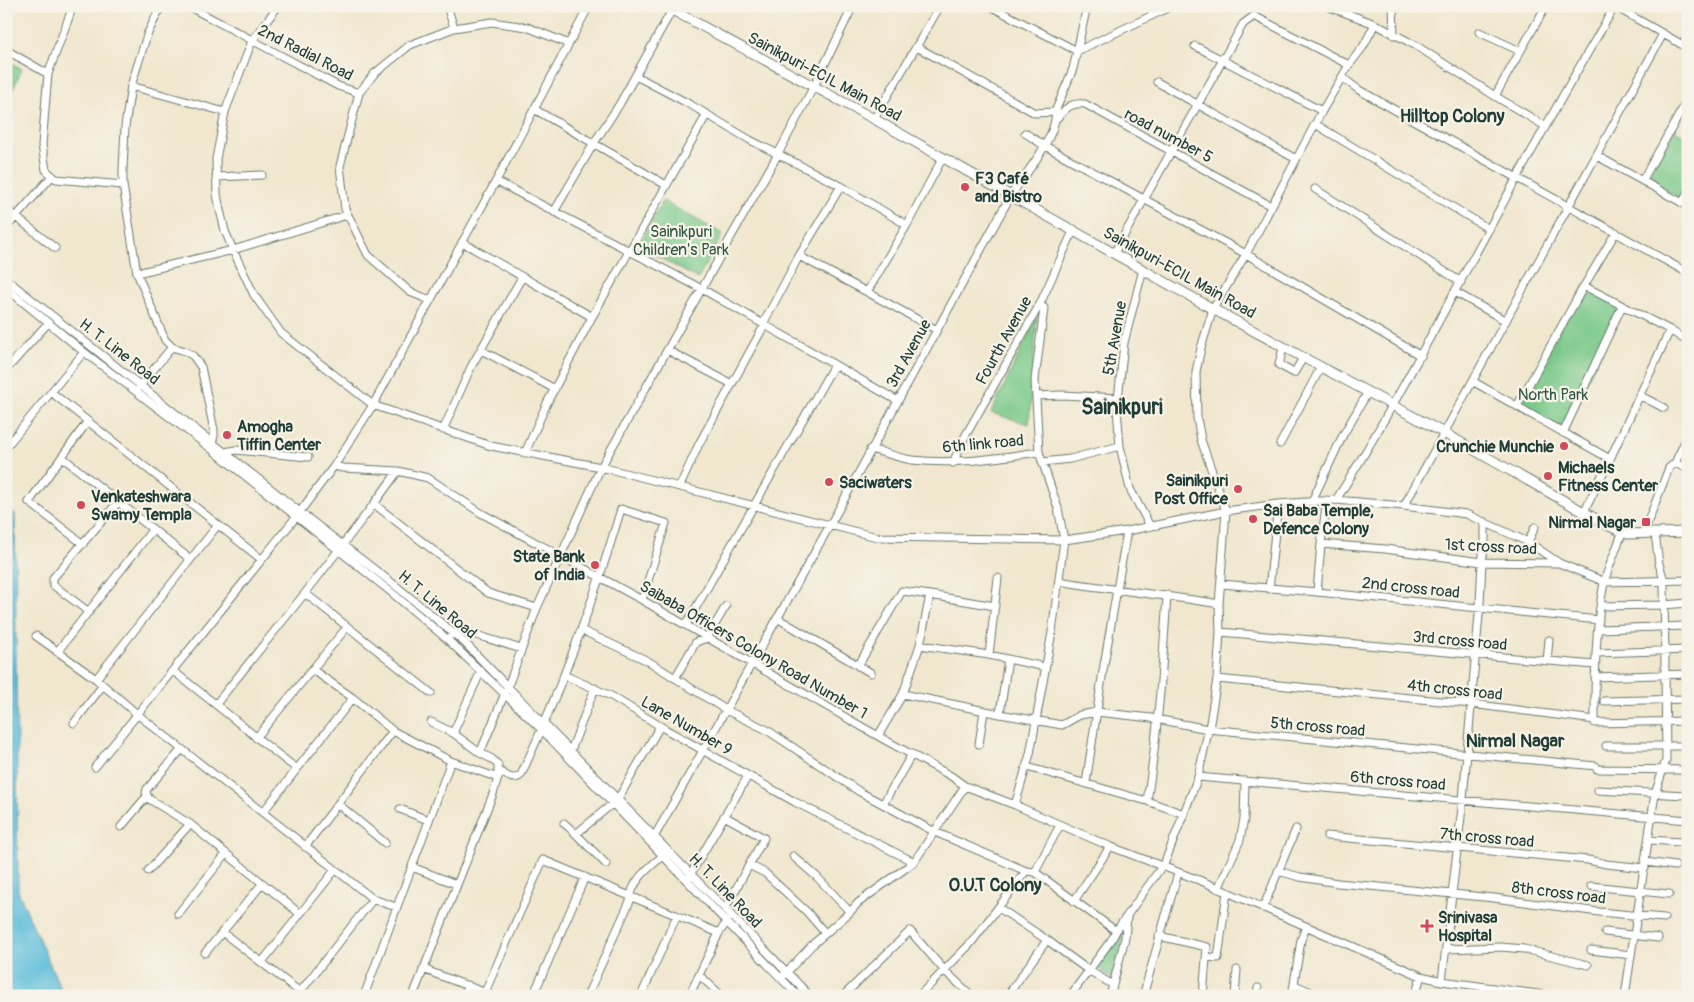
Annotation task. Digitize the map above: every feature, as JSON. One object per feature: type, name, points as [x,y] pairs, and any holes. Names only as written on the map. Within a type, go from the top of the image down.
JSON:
[{"type":"main road","name":"Sainikpuri-ECIL Main Road","points":[[669,8],[943,157],[1213,309],[1444,433],[1622,533],[1688,532]]},
{"type":"street","points":[[73,6],[48,74],[42,145],[46,170],[56,179],[123,185]]},
{"type":"street","points":[[161,6],[147,35],[131,86],[125,127],[123,185],[137,273],[165,340],[172,347],[193,356],[201,367],[214,430],[211,445]]},
{"type":"street","name":"2nd Radial Road","points":[[188,6],[338,86],[359,94]]},
{"type":"street","points":[[278,6],[252,41],[226,112],[216,158],[220,210],[225,231],[254,294],[281,333],[373,405],[491,446],[601,466],[877,537],[1064,540],[1127,531],[1226,511],[1278,504],[1336,500],[1453,511],[1466,514],[1528,542],[1559,562]]},
{"type":"street","points":[[447,6],[454,28]]},
{"type":"street","points":[[94,767],[298,515],[334,466],[373,405],[496,181],[589,6]]},
{"type":"street","points":[[480,753],[508,686],[537,608],[601,466],[702,290],[814,86],[852,9],[840,6]]},
{"type":"street","points":[[874,119],[940,6]]},
{"type":"street","points":[[990,6],[1077,51],[1170,7]]},
{"type":"street","name":"3rd Avenue","points":[[653,840],[830,525],[1010,195],[1045,146],[1073,69],[1087,6]]},
{"type":"street","points":[[1327,6],[1375,24],[1415,45],[1494,96],[1545,126]]},
{"type":"street","points":[[1393,6],[1394,35]]},
{"type":"street","points":[[1494,96],[1546,6]]},
{"type":"street","points":[[1336,500],[1367,452],[1545,126],[1614,6],[1688,48]]},
{"type":"street","points":[[554,212],[636,76],[669,8]]},
{"type":"street","points":[[1114,252],[1243,24],[1254,16],[1349,65]]},
{"type":"street","points":[[430,300],[410,292],[368,255],[347,215],[340,166],[359,94],[374,74],[410,45],[454,28],[492,22],[527,27],[569,44]]},
{"type":"street","points":[[1070,996],[1165,862],[1198,777],[1208,729],[1216,678],[1220,632],[1219,604],[1226,511],[1201,440],[1196,418],[1196,372],[1213,309],[1246,254],[1322,111],[1349,65],[1363,47],[1375,24]]},
{"type":"street","points":[[1479,32],[1520,51]]},
{"type":"street","points":[[1404,506],[1664,34]]},
{"type":"street","points":[[1195,46],[1322,111]]},
{"type":"street","points":[[916,47],[1035,113],[1055,115]]},
{"type":"street","points":[[6,50],[48,74]]},
{"type":"street","points":[[636,76],[778,154],[841,186],[907,225]]},
{"type":"street","points":[[1343,78],[1359,90],[1688,273]]},
{"type":"street","points":[[1157,82],[1296,159]]},
{"type":"street","points":[[131,86],[226,112]]},
{"type":"street","points":[[1642,181],[1688,99]]},
{"type":"street","name":"road number 5","points":[[1055,115],[1076,103],[1085,104],[1271,206]]},
{"type":"street","points":[[534,109],[666,185]]},
{"type":"street","points":[[525,453],[547,402],[592,317],[707,114]]},
{"type":"street","points":[[1315,124],[1489,228]]},
{"type":"street","points":[[1025,133],[1045,146],[1246,254],[1421,356]]},
{"type":"street","points":[[1597,156],[1685,204],[1688,193]]},
{"type":"street","points":[[867,292],[907,225],[943,157]]},
{"type":"street","points":[[6,228],[52,176]]},
{"type":"street","points":[[216,177],[262,176]]},
{"type":"street","points":[[496,181],[764,324],[898,402]]},
{"type":"street","points":[[680,486],[699,444],[799,256],[841,186]]},
{"type":"street","points":[[1316,189],[1461,282]]},
{"type":"street","points":[[6,209],[55,248]]},
{"type":"street","points":[[137,273],[233,250],[347,215]]},
{"type":"street","name":"Fourth Avenue","points":[[952,463],[962,440],[1040,304],[1074,230]]},
{"type":"street","points":[[1517,406],[1616,232]]},
{"type":"street","points":[[462,242],[592,317]]},
{"type":"street","points":[[799,256],[937,330]]},
{"type":"street","name":"5th Avenue","points":[[1143,269],[1124,343],[1117,409],[1120,446],[1130,489],[1150,526]]},
{"type":"street","points":[[443,430],[471,367],[522,277]]},
{"type":"street","name":"H. T. Line Road","points":[[6,279],[138,388],[340,548],[447,639],[504,694],[543,727]]},
{"type":"street","points":[[1584,286],[1670,330],[1688,342]]},
{"type":"street","name":"H. T. Line Road","points":[[6,288],[84,352],[138,388]]},
{"type":"street","points":[[1455,292],[1506,321]]},
{"type":"street","points":[[1015,805],[1026,767],[1036,720],[1064,540],[1058,508],[1039,452],[1035,380],[1044,318],[1044,308],[1040,304]]},
{"type":"street","points":[[1564,433],[1622,306]]},
{"type":"street","points":[[8,365],[48,322]]},
{"type":"street","points":[[1584,512],[1670,330]]},
{"type":"street","points":[[138,388],[172,347]]},
{"type":"street","points":[[1283,347],[1279,365],[1294,373],[1303,358]]},
{"type":"street","points":[[481,350],[555,389]]},
{"type":"street","points":[[667,350],[732,384]]},
{"type":"street","points":[[6,446],[84,352]]},
{"type":"street","points":[[686,626],[834,365]]},
{"type":"street","points":[[1280,444],[1321,367]]},
{"type":"street","points":[[1474,382],[1610,459]]},
{"type":"street","points":[[52,392],[217,526],[261,559]]},
{"type":"street","points":[[1312,501],[1344,435],[1368,392]]},
{"type":"street","points":[[1036,396],[1063,395],[1118,398]]},
{"type":"street","points":[[1639,395],[1664,408]]},
{"type":"street","points":[[83,544],[29,502],[88,421]]},
{"type":"street","points":[[1643,534],[1670,468],[1675,464],[1688,435]]},
{"type":"street","points":[[1043,462],[1070,459],[1120,446]]},
{"type":"street","name":"6th link road","points":[[870,449],[910,460],[952,463],[1039,452]]},
{"type":"street","points":[[223,454],[236,450],[308,456]]},
{"type":"street","points":[[62,457],[190,559]]},
{"type":"street","points":[[1675,464],[1688,469]]},
{"type":"street","name":"Saibaba Officers Colony Road Number 1","points":[[334,466],[398,471],[428,478],[481,512],[601,576],[965,786],[1015,805],[1109,846],[1227,892],[1421,976],[1486,987],[1501,992],[1552,996]]},
{"type":"street","points":[[216,704],[305,594],[398,471]]},
{"type":"street","points":[[1317,592],[1327,500]]},
{"type":"street","points":[[89,612],[53,585],[53,578],[119,501]]},
{"type":"street","points":[[374,504],[488,593],[537,608]]},
{"type":"street","points":[[1269,588],[1278,504]]},
{"type":"street","points":[[314,670],[353,698],[393,731],[451,761],[513,779],[521,775],[543,727],[582,630],[601,576],[621,509],[666,523],[642,600]]},
{"type":"street","points":[[1442,981],[1463,799],[1480,608],[1485,522]]},
{"type":"street","points":[[96,679],[217,526]]},
{"type":"street","points":[[1528,542],[1536,527]]},
{"type":"street","points":[[57,652],[153,529]]},
{"type":"street","points":[[1086,783],[1102,672],[1127,531]]},
{"type":"street","points":[[1595,720],[1595,665],[1601,606],[1605,582],[1622,533]]},
{"type":"street","points":[[1625,996],[1655,794],[1666,760],[1664,580],[1659,564],[1655,534]]},
{"type":"street","name":"1st cross road","points":[[1321,544],[1385,549],[1482,562],[1559,562],[1605,582]]},
{"type":"street","name":"H. T. Line Road","points":[[340,548],[396,586],[454,633],[508,686],[543,727],[653,840],[691,873],[810,996]]},
{"type":"street","points":[[989,655],[998,578]]},
{"type":"street","points":[[1605,582],[1688,580]]},
{"type":"street","points":[[1059,581],[1167,595],[1219,604]]},
{"type":"street","name":"2nd cross road","points":[[1221,584],[1599,620]]},
{"type":"street","points":[[858,666],[902,591],[995,606]]},
{"type":"street","points":[[305,594],[431,693]]},
{"type":"street","points":[[878,736],[903,694],[920,645],[930,595]]},
{"type":"street","points":[[1147,801],[1152,771],[1167,595]]},
{"type":"street","points":[[1601,606],[1688,603]]},
{"type":"street","points":[[675,678],[696,642],[707,638],[726,606]]},
{"type":"street","points":[[777,618],[871,672]]},
{"type":"street","points":[[1599,629],[1688,626]]},
{"type":"street","points":[[256,738],[314,670],[347,627]]},
{"type":"street","points":[[582,630],[648,661],[726,710],[767,730],[860,792],[935,832],[1026,871],[1035,872],[1116,931]]},
{"type":"street","points":[[447,639],[454,633],[467,632],[521,650]]},
{"type":"street","name":"3rd cross road","points":[[1220,632],[1595,665]]},
{"type":"street","points":[[36,636],[96,679],[137,714],[373,899],[396,907]]},
{"type":"street","points":[[1547,661],[1548,640]]},
{"type":"street","points":[[920,645],[989,655],[1045,667]]},
{"type":"street","points":[[1597,653],[1688,650]]},
{"type":"street","points":[[1000,714],[1008,659]]},
{"type":"street","points":[[173,671],[297,769]]},
{"type":"street","points":[[453,733],[481,671]]},
{"type":"street","points":[[1595,677],[1688,674]]},
{"type":"street","name":"Lane Number 9","points":[[564,675],[611,696],[660,726],[795,802],[914,862]]},
{"type":"street","name":"4th cross road","points":[[1216,678],[1471,704],[1595,720],[1595,723],[1688,721]]},
{"type":"street","points":[[74,723],[103,686]]},
{"type":"street","points":[[570,754],[595,688]]},
{"type":"street","name":"5th cross road","points":[[903,694],[1062,725],[1080,716],[1097,712],[1156,719],[1208,729],[1596,766],[1597,769],[1686,770]]},
{"type":"street","points":[[263,812],[353,698]]},
{"type":"street","points":[[1604,701],[1688,699]]},
{"type":"street","points":[[979,744],[984,710]]},
{"type":"street","points":[[413,996],[486,812],[498,774],[498,765],[492,759],[480,753],[453,733],[430,722]]},
{"type":"street","points":[[576,834],[616,801],[660,726]]},
{"type":"street","points":[[305,847],[393,731]]},
{"type":"street","points":[[1606,746],[1688,746]]},
{"type":"street","points":[[182,749],[147,789],[147,796],[151,801],[190,824],[299,913]]},
{"type":"street","points":[[883,804],[912,754]]},
{"type":"street","points":[[364,996],[451,761]]},
{"type":"street","points":[[1026,767],[1147,801],[1184,814]]},
{"type":"street","points":[[686,881],[748,776]]},
{"type":"street","name":"6th cross road","points":[[1198,777],[1463,799],[1596,813],[1653,816]]},
{"type":"street","points":[[1218,889],[1240,840],[1244,819],[1245,781]]},
{"type":"street","points":[[781,978],[825,933],[858,903],[914,862],[965,786]]},
{"type":"street","points":[[1598,790],[1685,795]]},
{"type":"street","points":[[121,827],[147,796]]},
{"type":"street","points":[[338,804],[385,843]]},
{"type":"street","points":[[400,809],[428,820]]},
{"type":"street","points":[[724,816],[764,838],[725,909]]},
{"type":"street","points":[[1653,816],[1688,820]]},
{"type":"street","points":[[564,823],[606,864]]},
{"type":"street","points":[[148,871],[190,824]]},
{"type":"street","points":[[1035,872],[1060,825]]},
{"type":"street","points":[[1263,908],[1296,829]]},
{"type":"street","name":"7th cross road","points":[[1327,836],[1588,860],[1606,864],[1675,866]]},
{"type":"street","points":[[1648,840],[1681,842]]},
{"type":"street","points":[[1074,901],[1109,846]]},
{"type":"street","points":[[587,996],[639,878],[666,853]]},
{"type":"street","name":"H. T. Line Road","points":[[666,853],[686,881],[798,996]]},
{"type":"street","points":[[178,914],[226,854]]},
{"type":"street","points":[[793,856],[817,877],[850,912]]},
{"type":"street","points":[[485,992],[543,860],[718,933]]},
{"type":"street","points":[[749,865],[765,873],[807,912],[825,933]]},
{"type":"street","points":[[412,867],[456,884]]},
{"type":"street","points":[[262,962],[299,913],[336,870]]},
{"type":"street","points":[[919,996],[971,943],[1026,871]]},
{"type":"street","name":"8th cross road","points":[[1278,871],[1315,880],[1664,918]]},
{"type":"street","points":[[1143,996],[1178,873]]},
{"type":"street","points":[[533,996],[586,877]]},
{"type":"street","points":[[205,952],[262,884]]},
{"type":"street","points":[[1591,886],[1669,894]]},
{"type":"street","points":[[1206,957],[1218,958],[1227,892]]},
{"type":"street","points":[[222,932],[300,992],[373,899]]},
{"type":"street","points":[[999,908],[1088,970],[1113,985]]},
{"type":"street","points":[[641,996],[676,915]]},
{"type":"street","points":[[689,996],[718,933],[732,916]]},
{"type":"street","points":[[1110,996],[1125,938],[1126,917]]},
{"type":"street","points":[[1292,996],[1301,940],[1306,926]]},
{"type":"street","points":[[843,996],[910,932],[944,970],[972,996]]},
{"type":"street","points":[[1605,932],[1658,938]]},
{"type":"street","points":[[1159,936],[1206,947],[1203,996]]},
{"type":"street","points":[[1007,996],[1047,940]]},
{"type":"street","points":[[1446,949],[1501,947],[1524,949],[1588,965]]},
{"type":"street","points":[[1591,950],[1631,955]]},
{"type":"street","points":[[424,969],[494,996]]},
{"type":"street","points":[[1235,996],[1237,970]]},
{"type":"street","points":[[699,975],[722,996]]},
{"type":"street","points":[[1415,996],[1421,976]]},
{"type":"street","points":[[1294,984],[1320,996]]},
{"type":"street","points":[[464,996],[468,985]]},
{"type":"street","points":[[1485,996],[1486,987]]},
{"type":"street","points":[[1256,996],[1258,988]]},
{"type":"street","points":[[996,996],[1002,996]]},
{"type":"green space","points":[[6,59],[22,69],[6,105]]},
{"type":"green space","points":[[1674,130],[1688,137],[1688,188],[1682,199],[1646,180]]},
{"type":"green space","name":"Sainikpuri Children's Park","points":[[663,201],[723,234],[698,279],[638,246]]},
{"type":"green space","name":"North Park","points":[[1584,286],[1622,306],[1563,433],[1517,406]]},
{"type":"green space","points":[[1037,316],[1029,424],[991,413]]},
{"type":"green space","points":[[1123,929],[1123,938],[1112,979],[1096,966]]},
{"type":"water","points":[[6,508],[15,514],[18,891],[63,994],[62,996],[6,996]]},
{"type":"place","name":"F3 Café and Bistro","points":[[965,187]]},
{"type":"place","name":"Amogha Tiffin Center","points":[[227,435]]},
{"type":"place","name":"Crunchie Munchie","points":[[1564,446]]},
{"type":"place","name":"Michaels Fitness Center","points":[[1548,476]]},
{"type":"place","name":"Saciwaters","points":[[829,482]]},
{"type":"place","name":"Sainikpuri Post Office","points":[[1238,489]]},
{"type":"place","name":"Venkateshwara Swamy Templa","points":[[81,505]]},
{"type":"place","name":"Sai Baba Temple, Defence Colony","points":[[1253,519]]},
{"type":"place","name":"Nirmal Nagar","points":[[1646,522]]},
{"type":"place","name":"State Bank of India","points":[[595,565]]},
{"type":"place","name":"Srinivasa Hospital","points":[[1427,926]]},
{"type":"district","name":"Hilltop Colony","points":[[1452,116]]},
{"type":"district","name":"Sainikpuri","points":[[1122,407]]},
{"type":"district","name":"Nirmal Nagar","points":[[1515,741]]},
{"type":"district","name":"O.U.T Colony","points":[[995,885]]}]
